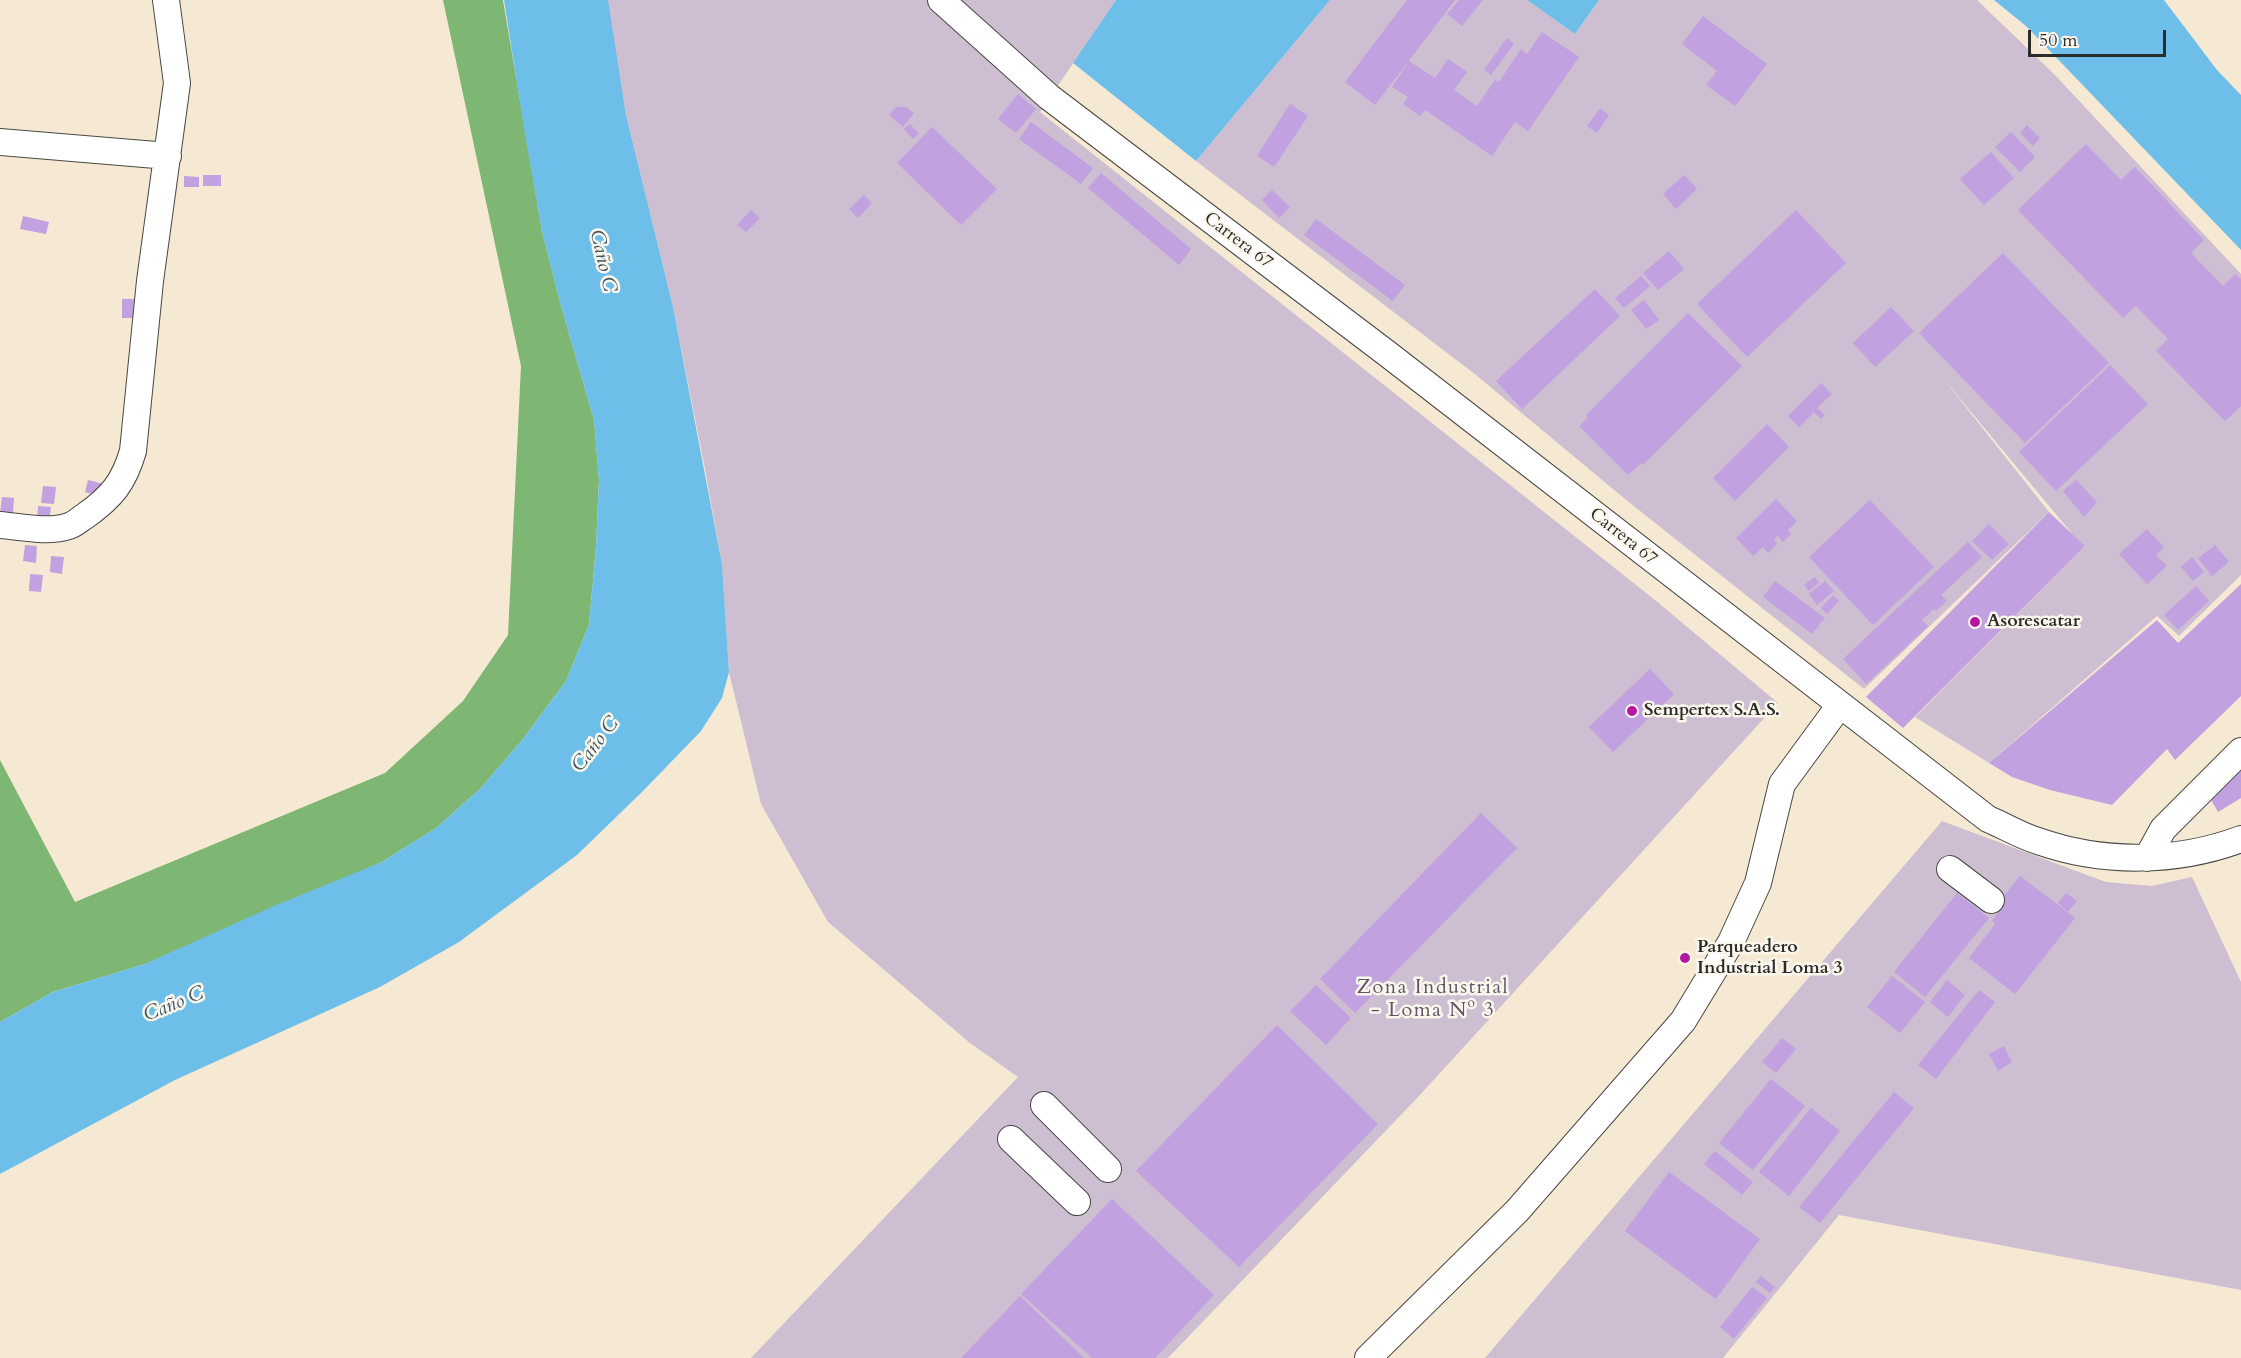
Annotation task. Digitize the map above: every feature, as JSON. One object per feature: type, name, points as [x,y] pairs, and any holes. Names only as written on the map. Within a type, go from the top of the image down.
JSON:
[{"type":"street","points":[[0,525],[49,529],[71,526],[101,504],[121,483],[128,471],[133,451],[150,281],[177,83],[166,0]]},
{"type":"street","name":"Carrera 67","points":[[956,5],[1049,97],[1389,356],[1988,819],[2038,842],[2092,855],[2147,858],[2186,854],[2241,839]]},
{"type":"street","points":[[0,142],[168,156]]},
{"type":"street","points":[[1368,1358],[1517,1211],[1683,1021],[1731,942],[1758,883],[1782,784],[1840,705]]},
{"type":"street","points":[[2147,858],[2163,829],[2241,751]]},
{"type":"street","points":[[1950,869],[1991,900]]},
{"type":"street","points":[[1044,1105],[1108,1170]]},
{"type":"street","points":[[1011,1139],[1077,1202]]},
{"type":"shaded area","points":[[607,0],[1116,0],[1040,112],[1655,600],[1778,703],[1419,1096],[1168,1358],[751,1358],[1018,1077],[970,1043],[828,922],[761,804],[729,672],[722,564],[705,469],[673,307],[626,115]]},
{"type":"shaded area","points":[[1330,0],[1527,0],[1575,34],[1599,0],[1977,0],[2054,74],[2241,274],[2241,575],[2179,636],[2157,616],[1989,763],[1915,717],[2085,546],[2074,536],[1942,377],[2049,512],[1864,689],[1625,499],[1476,375],[1196,161]]},
{"type":"shaded area","points":[[1942,821],[2106,882],[2152,886],[2192,877],[2241,982],[2241,1290],[1839,1215],[1723,1358],[1485,1358]]},
{"type":"green space","points":[[443,0],[503,0],[542,231],[594,420],[599,480],[589,625],[566,681],[523,739],[480,789],[436,828],[382,862],[145,964],[53,992],[0,1022],[0,760],[75,902],[385,773],[463,701],[508,635],[521,366]]},
{"type":"water","name":"Caño C","points":[[504,0],[608,0],[626,115],[673,307],[722,564],[729,672],[722,698],[701,731],[577,855],[459,942],[380,987],[175,1080],[0,1174],[0,1022],[53,992],[145,964],[274,906],[382,862],[436,828],[480,789],[523,739],[566,681],[589,625],[599,480],[594,420],[542,231]]},
{"type":"water","points":[[1116,0],[1330,0],[1196,161],[1073,63]]},
{"type":"water","points":[[1527,0],[1599,0],[1575,34]]},
{"type":"water","points":[[1994,0],[2164,0],[2217,70],[2241,95],[2241,250],[2026,26]]},
{"type":"building","points":[[1407,0],[1455,0],[1375,105],[1345,82]]},
{"type":"building","points":[[1459,0],[1483,0],[1462,26],[1447,14]]},
{"type":"building","points":[[1703,16],[1767,64],[1735,106],[1706,85],[1717,71],[1682,44]]},
{"type":"building","points":[[1542,32],[1579,57],[1528,131],[1515,122],[1492,156],[1425,110],[1420,116],[1403,104],[1408,97],[1392,87],[1409,61],[1435,78],[1448,59],[1467,72],[1454,90],[1477,106],[1495,80],[1499,82],[1521,49],[1527,54]]},
{"type":"building","points":[[1507,38],[1514,44],[1491,75],[1484,70]]},
{"type":"building","points":[[1018,94],[1036,109],[1016,133],[998,119]]},
{"type":"building","points":[[1290,104],[1308,116],[1274,167],[1257,156]]},
{"type":"building","points":[[896,107],[906,107],[914,113],[903,127],[889,115]]},
{"type":"building","points":[[1600,108],[1609,115],[1597,133],[1587,126]]},
{"type":"building","points":[[1031,122],[1093,168],[1081,184],[1019,139]]},
{"type":"building","points":[[910,124],[919,134],[913,139],[904,129]]},
{"type":"building","points":[[2027,125],[2040,138],[2033,146],[2020,133]]},
{"type":"building","points":[[932,127],[997,189],[961,225],[897,163]]},
{"type":"building","points":[[2011,132],[2035,157],[2020,172],[1995,147]]},
{"type":"building","points":[[2086,144],[2121,180],[2135,167],[2204,240],[2191,253],[2223,286],[2235,274],[2241,279],[2241,406],[2225,421],[2156,351],[2168,339],[2136,306],[2123,318],[2018,210]]},
{"type":"building","points":[[1991,152],[2014,178],[1984,205],[1960,179]]},
{"type":"building","points":[[1101,173],[1191,249],[1179,265],[1088,188]]},
{"type":"building","points":[[203,175],[221,175],[221,186],[203,186]]},
{"type":"building","points":[[1684,175],[1697,189],[1676,209],[1663,194]]},
{"type":"building","points":[[184,176],[199,177],[199,187],[184,187]]},
{"type":"building","points":[[1272,190],[1290,207],[1279,218],[1262,200]]},
{"type":"building","points":[[864,195],[872,203],[858,218],[849,209]]},
{"type":"building","points":[[751,210],[760,218],[746,232],[737,225]]},
{"type":"building","points":[[1796,210],[1846,263],[1747,357],[1697,304]]},
{"type":"building","points":[[23,216],[49,222],[46,234],[20,229]]},
{"type":"building","points":[[1316,219],[1405,285],[1393,301],[1304,235]]},
{"type":"building","points":[[1669,251],[1684,269],[1658,290],[1643,273]]},
{"type":"building","points":[[2003,253],[2109,363],[2025,443],[1919,333]]},
{"type":"building","points":[[1641,276],[1650,286],[1624,308],[1615,298]]},
{"type":"building","points":[[1595,289],[1620,316],[1522,409],[1496,381]]},
{"type":"building","points":[[122,299],[134,299],[133,318],[122,318]]},
{"type":"building","points":[[1644,300],[1659,320],[1646,329],[1631,310]]},
{"type":"building","points":[[1891,307],[1914,331],[1875,367],[1853,343]]},
{"type":"building","points":[[1688,313],[1742,366],[1643,465],[1641,463],[1628,475],[1579,426],[1588,417],[1586,415]]},
{"type":"building","points":[[2110,365],[2148,404],[2056,491],[2019,452]]},
{"type":"building","points":[[1821,383],[1832,394],[1817,408],[1825,415],[1821,419],[1814,412],[1799,427],[1788,416]]},
{"type":"building","points":[[1767,424],[1789,447],[1735,501],[1713,478]]},
{"type":"building","points":[[88,480],[104,484],[101,497],[85,492]]},
{"type":"building","points":[[2076,480],[2097,502],[2084,517],[2063,491]]},
{"type":"building","points":[[43,486],[56,487],[54,504],[41,503]]},
{"type":"building","points":[[2,497],[14,498],[13,514],[0,513]]},
{"type":"building","points":[[1776,499],[1797,521],[1788,530],[1791,534],[1783,542],[1778,536],[1774,539],[1777,544],[1768,553],[1763,547],[1753,556],[1736,538]]},
{"type":"building","points":[[1870,500],[1934,567],[1873,625],[1809,557]]},
{"type":"building","points":[[38,506],[51,507],[49,524],[37,522]]},
{"type":"building","name":"Asorescatar","points":[[2049,512],[2085,546],[1903,728],[1866,697]]},
{"type":"building","points":[[1989,524],[2009,544],[1992,560],[1972,541]]},
{"type":"building","points":[[2147,529],[2164,547],[2156,555],[2167,566],[2147,584],[2119,554]]},
{"type":"building","points":[[1968,542],[1982,557],[1941,595],[1947,601],[1922,620],[1928,626],[1866,684],[1843,659]]},
{"type":"building","points":[[25,545],[37,546],[36,563],[23,561]]},
{"type":"building","points":[[2215,545],[2229,562],[2212,576],[2198,558]]},
{"type":"building","points":[[51,556],[64,557],[62,574],[50,572]]},
{"type":"building","points":[[2192,557],[2204,572],[2193,581],[2181,567]]},
{"type":"building","points":[[30,574],[43,575],[41,592],[29,591]]},
{"type":"building","points":[[1815,577],[1819,583],[1809,591],[1804,585]]},
{"type":"building","points":[[1775,581],[1825,618],[1812,634],[1763,597]]},
{"type":"building","points":[[1825,581],[1834,591],[1817,605],[1809,594]]},
{"type":"building","points":[[2241,584],[2241,696],[2175,760],[2167,749],[2112,805],[2050,790],[2012,777],[1989,763],[2157,620],[2178,643]]},
{"type":"building","points":[[2196,586],[2209,601],[2178,630],[2164,615]]},
{"type":"building","points":[[1833,595],[1839,601],[1827,614],[1821,608]]},
{"type":"building","name":"Sempertex S.A.S.","points":[[1650,669],[1674,694],[1613,752],[1589,727]]},
{"type":"building","points":[[2241,768],[2241,798],[2218,812],[2210,798]]},
{"type":"building","points":[[1481,813],[1517,848],[1355,1013],[1320,979]]},
{"type":"building","points":[[2020,876],[2075,918],[2015,994],[1969,958],[1995,924],[1992,921],[2003,906],[1998,903]]},
{"type":"building","points":[[1957,893],[1989,918],[1925,997],[1894,972]]},
{"type":"building","points":[[2066,893],[2077,901],[2068,912],[2058,903]]},
{"type":"building","points":[[1892,976],[1925,1002],[1900,1033],[1867,1007]]},
{"type":"building","points":[[1947,980],[1965,995],[1948,1017],[1930,1002]]},
{"type":"building","points":[[1316,985],[1351,1018],[1326,1045],[1290,1011]]},
{"type":"building","points":[[1979,990],[1995,1002],[1936,1079],[1918,1065]]},
{"type":"building","points":[[1277,1025],[1378,1124],[1239,1267],[1136,1171]]},
{"type":"building","points":[[1782,1038],[1796,1049],[1776,1073],[1762,1062]]},
{"type":"building","points":[[2004,1046],[2012,1062],[1998,1071],[1989,1054]]},
{"type":"building","points":[[1771,1079],[1805,1106],[1753,1170],[1719,1143]]},
{"type":"building","points":[[1894,1092],[1914,1108],[1820,1223],[1799,1207]]},
{"type":"building","points":[[1811,1108],[1840,1131],[1789,1196],[1759,1172]]},
{"type":"building","points":[[1715,1151],[1753,1182],[1742,1195],[1704,1164]]},
{"type":"building","points":[[1669,1172],[1760,1239],[1716,1299],[1625,1231]]},
{"type":"building","points":[[1112,1199],[1214,1295],[1155,1358],[1092,1358],[1021,1294]]},
{"type":"building","points":[[1761,1276],[1775,1287],[1770,1293],[1756,1282]]},
{"type":"building","points":[[1752,1287],[1767,1298],[1734,1339],[1720,1327]]},
{"type":"building","points":[[1020,1296],[1084,1358],[961,1358]]},
{"type":"place","name":"Asorescatar","points":[[1975,622]]},
{"type":"place","name":"Sempertex S.A.S.","points":[[1632,711]]},
{"type":"place","name":"Parqueadero Industrial Loma 3","points":[[1685,958]]},
{"type":"district","name":"Zona Industrial - Loma Nº 3","points":[[1433,1000]]}]
